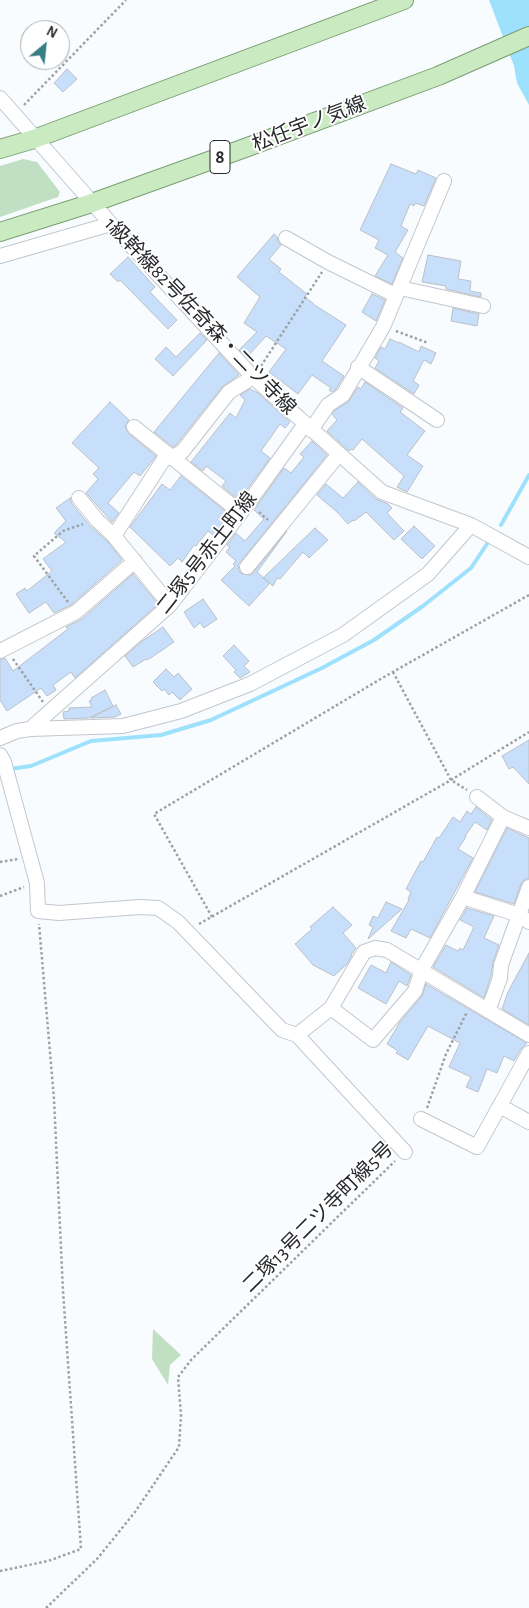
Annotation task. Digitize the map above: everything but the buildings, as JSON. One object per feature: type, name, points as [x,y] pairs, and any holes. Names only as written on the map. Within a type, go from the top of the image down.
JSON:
[{"type":"main road","points":[[0,149],[34,139],[404,0]]},
{"type":"main road","name":"松任宇ノ気線","points":[[0,232],[92,203],[245,148],[438,76],[529,36]]},
{"type":"street","name":"1級幹線82号佐奇森・二ツ寺線","points":[[0,98],[34,139],[111,224],[253,377],[382,492],[471,525],[529,556]]},
{"type":"street","name":"二塚5号赤土町線","points":[[30,729],[170,605],[244,507],[308,427],[328,405],[343,395],[383,327],[444,181]]},
{"type":"street","points":[[0,256],[111,224]]},
{"type":"street","points":[[286,238],[328,262],[398,292],[483,306]]},
{"type":"street","points":[[358,367],[437,420]]},
{"type":"street","points":[[114,536],[164,459],[182,452],[229,392],[253,377]]},
{"type":"street","points":[[134,427],[172,457],[244,507]]},
{"type":"street","points":[[247,567],[339,454]]},
{"type":"street","points":[[79,498],[97,520],[114,536],[170,605]]},
{"type":"street","points":[[0,738],[17,731],[30,729],[123,726],[181,711],[250,684],[343,635],[428,574],[471,525]]},
{"type":"street","points":[[3,649],[76,612],[135,561]]},
{"type":"street","points":[[2,759],[37,882],[38,911],[59,913],[140,907],[158,908],[178,922],[282,1030],[297,1035],[405,1152]]},
{"type":"street","points":[[477,797],[503,817],[529,828]]},
{"type":"street","points":[[331,1008],[373,1040],[415,991],[422,970],[463,897],[503,817]]},
{"type":"street","points":[[488,1011],[500,978],[501,965],[524,918],[529,886]]},
{"type":"street","points":[[463,897],[524,918]]},
{"type":"street","points":[[297,1035],[331,1008],[364,952],[374,948],[387,950],[529,1035]]},
{"type":"street","points":[[421,1119],[476,1148],[529,1053]]},
{"type":"street","points":[[500,1106],[529,1122]]},
{"type":"path","points":[[14,115],[126,0]]},
{"type":"path","points":[[253,377],[328,262]]},
{"type":"path","points":[[383,327],[428,343]]},
{"type":"path","points":[[244,507],[277,529]]},
{"type":"path","points":[[76,612],[34,556],[63,530],[97,520]]},
{"type":"path","points":[[212,917],[154,814],[393,672],[529,595]]},
{"type":"path","points":[[3,649],[49,712]]},
{"type":"path","points":[[393,672],[451,780],[477,797]]},
{"type":"path","points":[[187,932],[451,780],[529,732]]},
{"type":"path","points":[[0,862],[30,857]]},
{"type":"path","points":[[0,896],[37,882]]},
{"type":"path","points":[[0,1571],[48,1561],[81,1549],[63,1291],[53,1089],[38,911]]},
{"type":"path","points":[[421,1119],[430,1102],[446,1054],[472,1002]]},
{"type":"path","name":"二塚13号二ツ寺町線5号","points":[[46,1608],[98,1559],[135,1512],[179,1448],[181,1414],[178,1377],[191,1360],[405,1152]]},
{"type":"green space","points":[[23,159],[37,162],[60,192],[58,197],[0,217],[0,166]]},
{"type":"green space","points":[[153,1329],[181,1355],[170,1365],[168,1385],[152,1359]]},
{"type":"water","points":[[489,0],[529,0],[529,105],[517,83],[514,66]]},
{"type":"waterway","points":[[501,525],[529,475]]},
{"type":"waterway","points":[[10,769],[31,766],[91,741],[161,735],[211,720],[322,668],[374,640],[423,606],[471,568],[489,541]]}]
